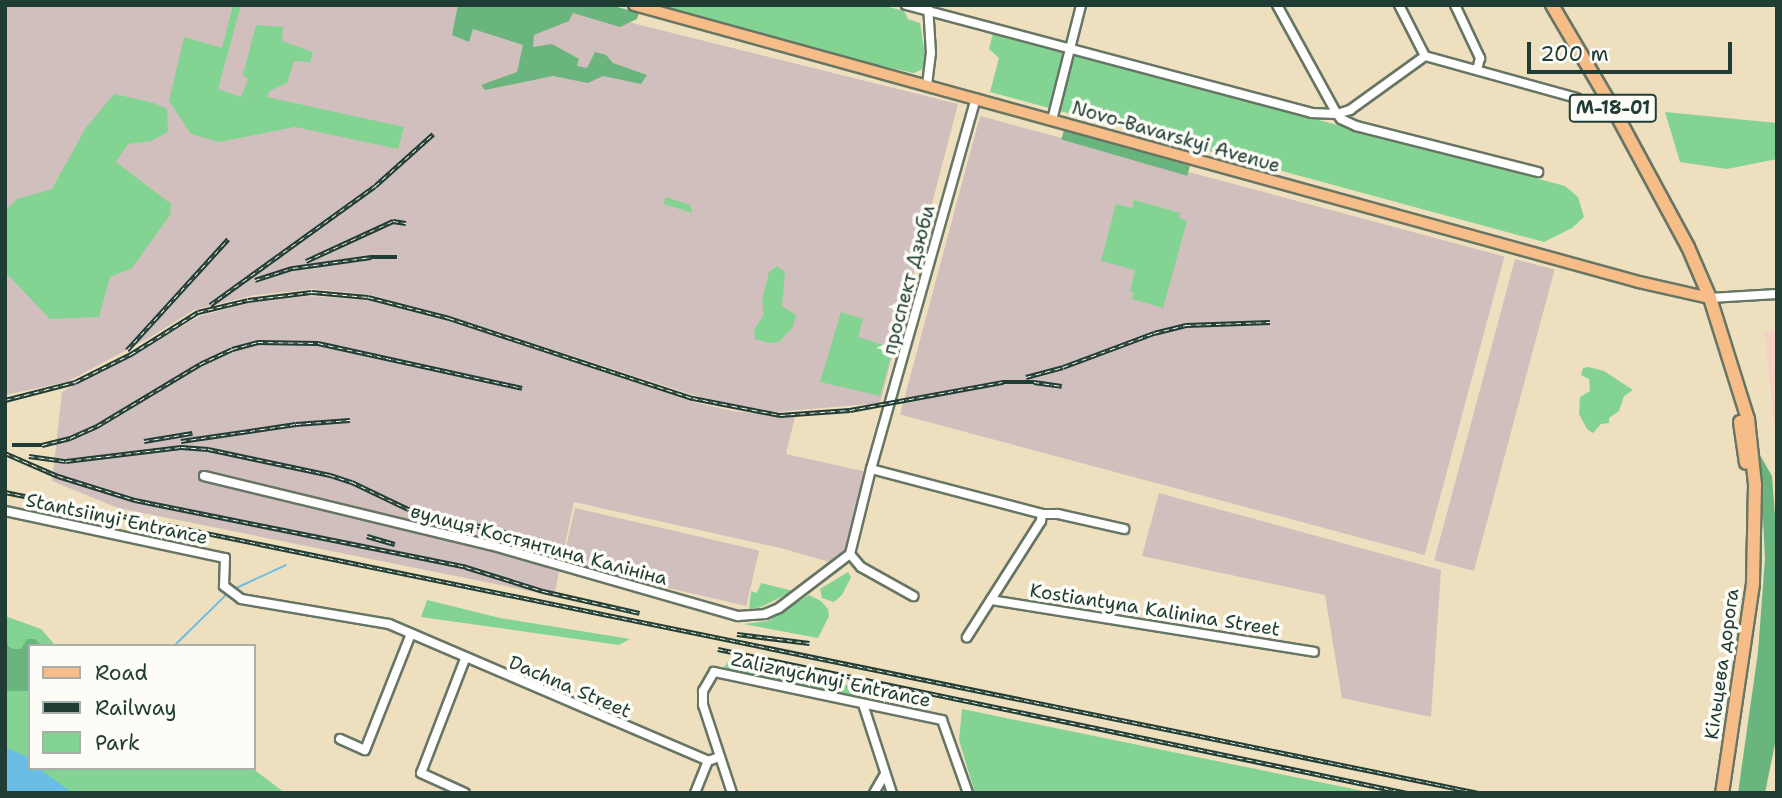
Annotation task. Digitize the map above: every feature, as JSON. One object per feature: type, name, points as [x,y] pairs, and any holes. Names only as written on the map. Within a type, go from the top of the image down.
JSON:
[{"type":"highway","name":"Кільцева дорога","points":[[1552,5],[1615,112],[1688,247],[1710,298],[1741,394],[1752,442],[1756,496],[1753,584],[1722,793]]},
{"type":"main road","name":"Novo-Bavarskyi Avenue","points":[[634,5],[1639,282],[1710,298]]},
{"type":"street","points":[[905,5],[928,8],[1069,49],[1311,113],[1337,114],[1350,110],[1425,56]]},
{"type":"street","points":[[1052,120],[1081,5]]},
{"type":"street","points":[[1277,5],[1341,120],[1538,172]]},
{"type":"street","points":[[1455,5],[1480,58],[1477,70]]},
{"type":"street","points":[[1401,6],[1425,56],[1576,97]]},
{"type":"street","points":[[926,85],[931,53],[928,8]]},
{"type":"street","name":"проспект Дзюби","points":[[871,469],[976,99]]},
{"type":"street","points":[[1710,298],[1777,294]]},
{"type":"street","points":[[913,596],[861,567],[850,554],[871,469],[1042,514],[1058,514],[1124,529]]},
{"type":"street","name":"вулиця Костянтина Калініна","points":[[204,477],[490,545],[738,616],[765,614],[779,608],[850,554]]},
{"type":"street","name":"Stantsiinyi Entrance","points":[[5,511],[225,558],[222,575],[229,591]]},
{"type":"street","name":"Kostiantyna Kalinina Street","points":[[967,637],[1041,521],[1042,514]]},
{"type":"street","name":"Dachna Street","points":[[229,591],[241,598],[389,624],[465,659],[708,761]]},
{"type":"street","name":"Kostiantyna Kalinina Street","points":[[992,600],[1314,652]]},
{"type":"street","points":[[340,739],[365,750],[411,634]]},
{"type":"street","points":[[465,659],[421,773],[465,793]]},
{"type":"street","name":"Zaliznychnyi Entrance","points":[[719,757],[703,705],[703,691],[714,672],[942,720],[968,793]]},
{"type":"street","points":[[863,704],[892,793]]},
{"type":"street","points":[[695,793],[708,761],[719,757],[732,793]]},
{"type":"street","points":[[874,793],[886,774]]},
{"type":"shaded area","points":[[5,5],[560,5],[958,104],[880,403],[777,412],[738,406],[693,395],[453,317],[371,295],[314,289],[255,295],[194,310],[149,338],[67,382],[5,395]]},
{"type":"shaded area","points":[[980,116],[1504,257],[1425,555],[900,414]]},
{"type":"shaded area","points":[[1515,259],[1555,270],[1474,571],[1434,560]]},
{"type":"shaded area","points":[[309,296],[367,300],[452,322],[693,402],[733,411],[795,417],[786,454],[867,472],[846,549],[830,562],[780,548],[574,502],[554,596],[118,508],[52,481],[62,392],[200,316],[249,303]]},
{"type":"shaded area","points":[[1777,330],[1777,448],[1764,331]]},
{"type":"shaded area","points":[[1159,493],[1441,570],[1431,717],[1342,698],[1325,595],[1142,556]]},
{"type":"shaded area","points":[[575,508],[759,551],[746,606],[562,564]]},
{"type":"green space","points":[[233,5],[241,5],[218,89],[241,97],[248,79],[243,75],[256,25],[283,27],[282,41],[313,52],[310,62],[294,61],[287,83],[269,91],[267,97],[404,127],[398,149],[295,127],[219,142],[191,134],[169,101],[184,37],[222,48]]},
{"type":"green space","points":[[458,5],[610,5],[639,13],[637,19],[620,27],[573,13],[569,21],[534,35],[533,47],[552,44],[579,59],[577,66],[587,68],[595,52],[606,55],[613,63],[647,75],[641,84],[603,76],[588,83],[553,76],[485,90],[481,85],[517,72],[523,45],[473,29],[469,42],[452,35]]},
{"type":"green space","points":[[660,5],[881,5],[904,11],[908,19],[920,23],[927,67],[914,73],[877,65]]},
{"type":"green space","points":[[993,33],[1565,186],[1578,197],[1584,217],[1572,228],[1544,242],[990,92],[999,58],[989,49]]},
{"type":"green space","points":[[114,94],[154,103],[167,109],[168,132],[151,141],[128,144],[116,162],[171,204],[170,215],[132,268],[110,277],[99,317],[50,319],[5,272],[5,211],[17,199],[52,189],[85,129]]},
{"type":"green space","points":[[1665,112],[1777,123],[1777,159],[1727,169],[1680,162]]},
{"type":"green space","points":[[1064,130],[1190,166],[1187,176],[1061,140]]},
{"type":"green space","points":[[665,197],[690,205],[692,213],[664,204]]},
{"type":"green space","points":[[1134,200],[1180,213],[1179,218],[1187,221],[1163,308],[1132,299],[1134,293],[1130,292],[1135,270],[1101,261],[1116,204],[1132,208]]},
{"type":"green space","points":[[777,266],[785,272],[782,306],[796,315],[793,327],[779,342],[770,343],[755,339],[754,330],[764,314],[762,301],[769,272]]},
{"type":"green space","points":[[841,312],[863,319],[858,337],[893,348],[880,396],[820,382]]},
{"type":"green space","points":[[1583,368],[1604,371],[1633,390],[1624,396],[1619,411],[1609,418],[1609,423],[1601,424],[1593,433],[1587,429],[1579,414],[1580,397],[1590,391],[1589,379],[1581,375]]},
{"type":"green space","points":[[1760,455],[1772,476],[1777,542],[1777,734],[1765,793],[1738,793],[1758,652],[1765,559]]},
{"type":"green space","points":[[848,572],[851,577],[842,595],[834,602],[822,598],[820,589]]},
{"type":"green space","points":[[761,583],[793,591],[749,610],[751,591],[757,593]]},
{"type":"green space","points":[[809,595],[821,601],[828,609],[829,616],[818,638],[744,624],[768,621]]},
{"type":"green space","points":[[427,600],[500,618],[630,639],[619,645],[421,617]]},
{"type":"green space","points":[[5,616],[41,629],[54,644],[28,644],[28,770],[255,770],[285,793],[5,793]]},
{"type":"green space","points":[[5,632],[8,646],[13,649],[21,649],[27,639],[35,639],[40,644],[28,644],[28,691],[5,691]]},
{"type":"green space","points":[[729,660],[847,685],[855,689],[855,697],[723,669]]},
{"type":"green space","points":[[962,709],[1373,793],[975,793],[959,740]]},
{"type":"water","points":[[5,747],[27,757],[28,770],[41,770],[73,793],[5,793]]},
{"type":"waterway","points":[[234,589],[286,565]]},
{"type":"waterway","points":[[176,644],[227,594]]},
{"type":"railway","points":[[210,305],[375,186],[433,134]]},
{"type":"railway","points":[[306,261],[393,221],[406,223]]},
{"type":"railway","points":[[127,350],[228,239]]},
{"type":"railway","points":[[255,280],[293,268],[371,257],[397,257]]},
{"type":"railway","points":[[5,400],[75,382],[131,354],[198,312],[248,300],[312,292],[368,297],[449,318],[693,398],[780,415],[850,410],[1003,382],[1062,386]]},
{"type":"railway","points":[[1026,377],[1063,367],[1154,333],[1186,325],[1270,322]]},
{"type":"railway","points":[[12,445],[42,445],[70,438],[97,426],[200,364],[232,349],[258,342],[318,343],[522,388]]},
{"type":"railway","points":[[181,441],[296,424],[350,420]]},
{"type":"railway","points":[[144,441],[192,433]]},
{"type":"railway","points":[[29,456],[66,461],[181,447],[208,449],[330,475],[352,482],[408,509],[508,533]]},
{"type":"railway","points":[[5,453],[58,476],[135,500],[466,567],[543,591],[640,613]]},
{"type":"railway","points":[[5,492],[1479,793]]},
{"type":"railway","points":[[367,536],[395,544]]},
{"type":"railway","points":[[737,634],[809,643]]},
{"type":"railway","points":[[718,649],[1407,793]]}]
